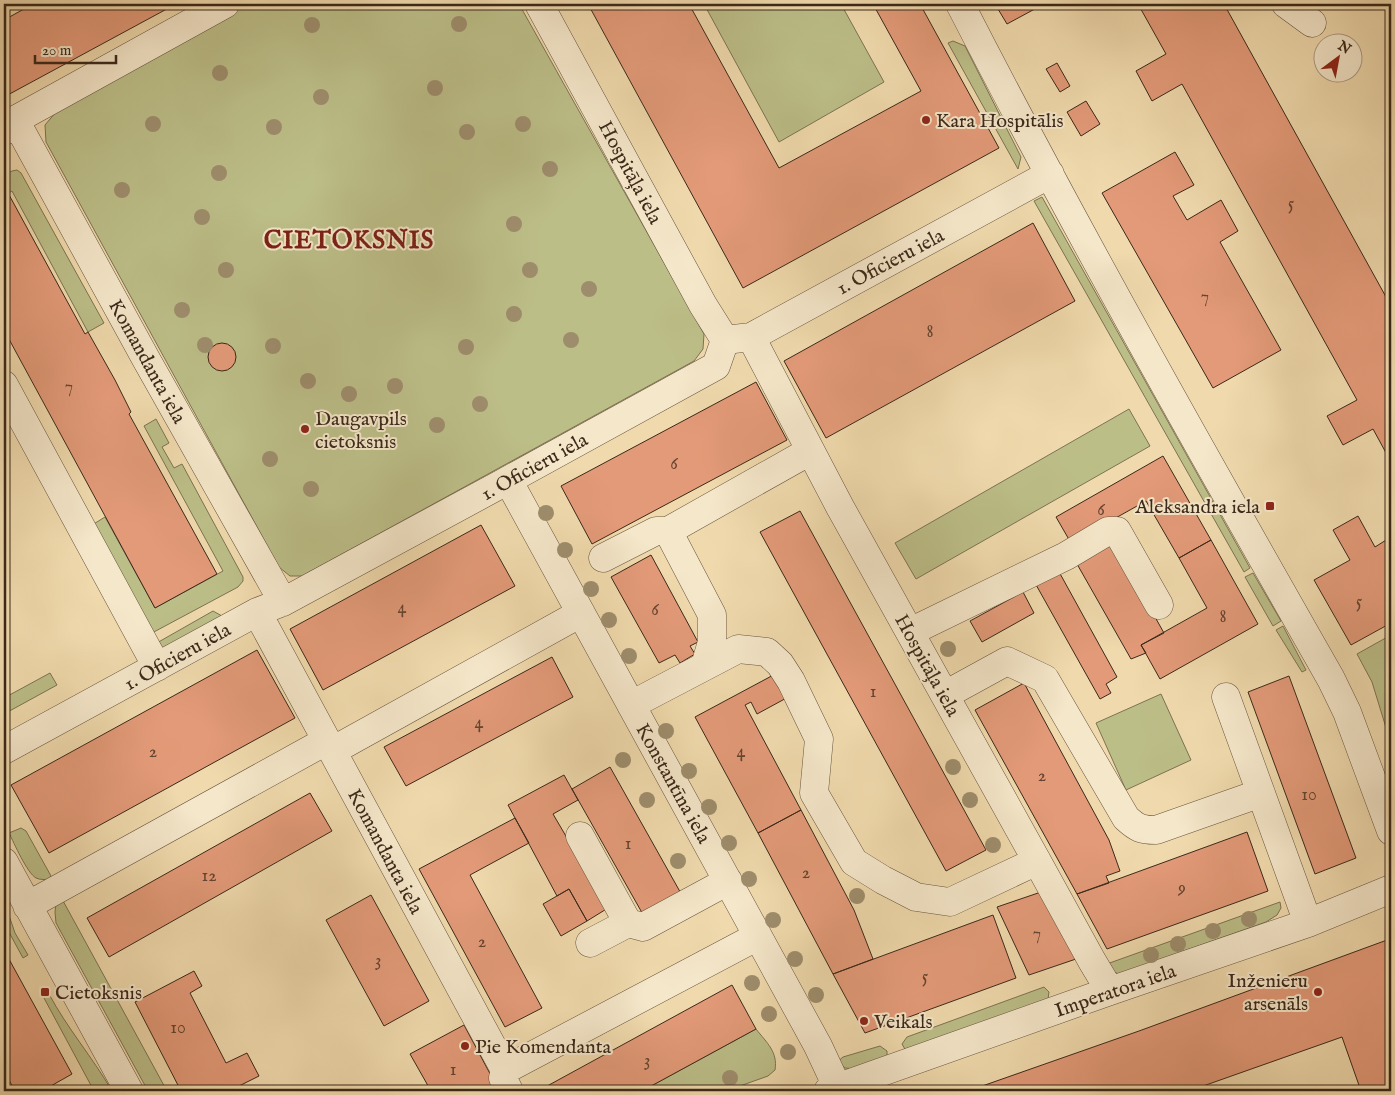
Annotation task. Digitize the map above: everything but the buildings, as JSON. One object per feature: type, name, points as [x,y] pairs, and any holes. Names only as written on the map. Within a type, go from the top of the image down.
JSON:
[{"type":"street","points":[[10,125],[224,4]]},
{"type":"street","name":"Hospitāļa iela","points":[[539,4],[703,305],[738,339],[810,451],[1110,991]]},
{"type":"street","points":[[960,4],[1187,426],[1331,679],[1346,712],[1391,831]]},
{"type":"street","points":[[1286,4],[1312,23]]},
{"type":"street","name":"Komandanta iela","points":[[10,125],[146,358],[283,602]]},
{"type":"street","name":"1. Oficieru iela","points":[[4,750],[257,612],[283,602],[716,366],[738,339],[1050,174]]},
{"type":"street","points":[[4,385],[156,667]]},
{"type":"street","points":[[603,558],[656,531],[668,531],[810,451]]},
{"type":"street","name":"Konstantīna iela","points":[[508,480],[823,1056],[835,1090]]},
{"type":"street","points":[[668,531],[712,615],[712,642],[705,666]]},
{"type":"street","points":[[910,632],[1066,556],[1108,531],[1117,531],[1159,605]]},
{"type":"street","name":"Komandanta iela","points":[[257,612],[507,1080]]},
{"type":"street","points":[[27,906],[581,613]]},
{"type":"street","points":[[632,705],[738,649],[768,652],[780,664],[791,681],[820,739],[814,793],[854,862],[883,880],[916,896],[950,902],[1037,861]]},
{"type":"street","points":[[945,695],[1007,661],[1045,679],[1126,818],[1141,829],[1156,830],[1261,793]]},
{"type":"street","points":[[1226,697],[1308,923]]},
{"type":"street","points":[[580,836],[628,923]]},
{"type":"street","points":[[4,862],[129,1091]]},
{"type":"street","points":[[590,943],[628,923],[643,927],[728,881]]},
{"type":"street","name":"Imperatora iela","points":[[835,1090],[1110,991],[1308,923],[1391,889]]},
{"type":"street","points":[[507,1080],[758,936]]},
{"type":"green space","points":[[245,4],[519,4],[704,334],[703,349],[694,361],[302,576],[290,576],[279,567],[46,142],[45,125],[56,112]]},
{"type":"green space","points":[[704,4],[841,4],[884,82],[779,142]]},
{"type":"green space","points":[[953,41],[965,46],[1021,157],[1018,169],[948,43]]},
{"type":"green space","points":[[17,170],[21,173],[104,323],[88,332],[12,191],[4,196],[4,176]]},
{"type":"green space","points":[[1042,197],[1250,568],[1244,572],[1034,201]]},
{"type":"green space","points":[[1129,409],[1150,446],[916,579],[895,543]]},
{"type":"green space","points":[[156,419],[169,443],[162,447],[174,468],[182,464],[243,577],[243,581],[238,587],[152,633],[92,525],[105,517],[155,608],[223,571],[144,426]]},
{"type":"green space","points":[[1253,573],[1281,621],[1273,626],[1245,577]]},
{"type":"green space","points":[[213,611],[222,616],[159,650],[155,644]]},
{"type":"green space","points":[[1283,626],[1306,670],[1302,672],[1276,630]]},
{"type":"green space","points":[[1391,635],[1391,744],[1372,682],[1357,654]]},
{"type":"green space","points":[[50,673],[57,685],[4,714],[4,698]]},
{"type":"green space","points":[[1161,694],[1191,760],[1126,790],[1096,723]]},
{"type":"green space","points":[[21,828],[26,831],[51,876],[48,880],[38,879],[32,875],[21,857],[9,833]]},
{"type":"green space","points":[[62,899],[167,1091],[148,1091],[56,923],[56,904]]},
{"type":"green space","points":[[4,901],[15,933],[28,955],[23,958],[4,923]]},
{"type":"green space","points":[[1280,902],[1281,908],[1277,915],[1266,922],[1119,974],[1111,971],[1104,965]]},
{"type":"green space","points":[[1044,987],[1049,992],[1048,999],[906,1051],[902,1044],[907,1037]]},
{"type":"green space","points":[[49,994],[112,1091],[94,1091],[44,998]]},
{"type":"green space","points":[[756,1029],[771,1048],[775,1058],[775,1070],[768,1076],[726,1091],[642,1091]]},
{"type":"green space","points":[[880,1046],[887,1051],[887,1057],[856,1069],[845,1068],[837,1062],[843,1057]]},
{"type":"place","name":"Kara Hospitālis","points":[[926,120]]},
{"type":"place","name":"Daugavpils cietoksnis","points":[[305,429]]},
{"type":"place","name":"Aleksandra iela","points":[[1270,506]]},
{"type":"place","name":"Cietoksnis","points":[[45,992]]},
{"type":"place","name":"Inženieru arsenāls","points":[[1318,992]]},
{"type":"place","name":"Veikals","points":[[864,1021]]},
{"type":"place","name":"Pie Komendanta","points":[[465,1046]]},
{"type":"district","name":"CIETOKSNIS","points":[[349,239]]}]
